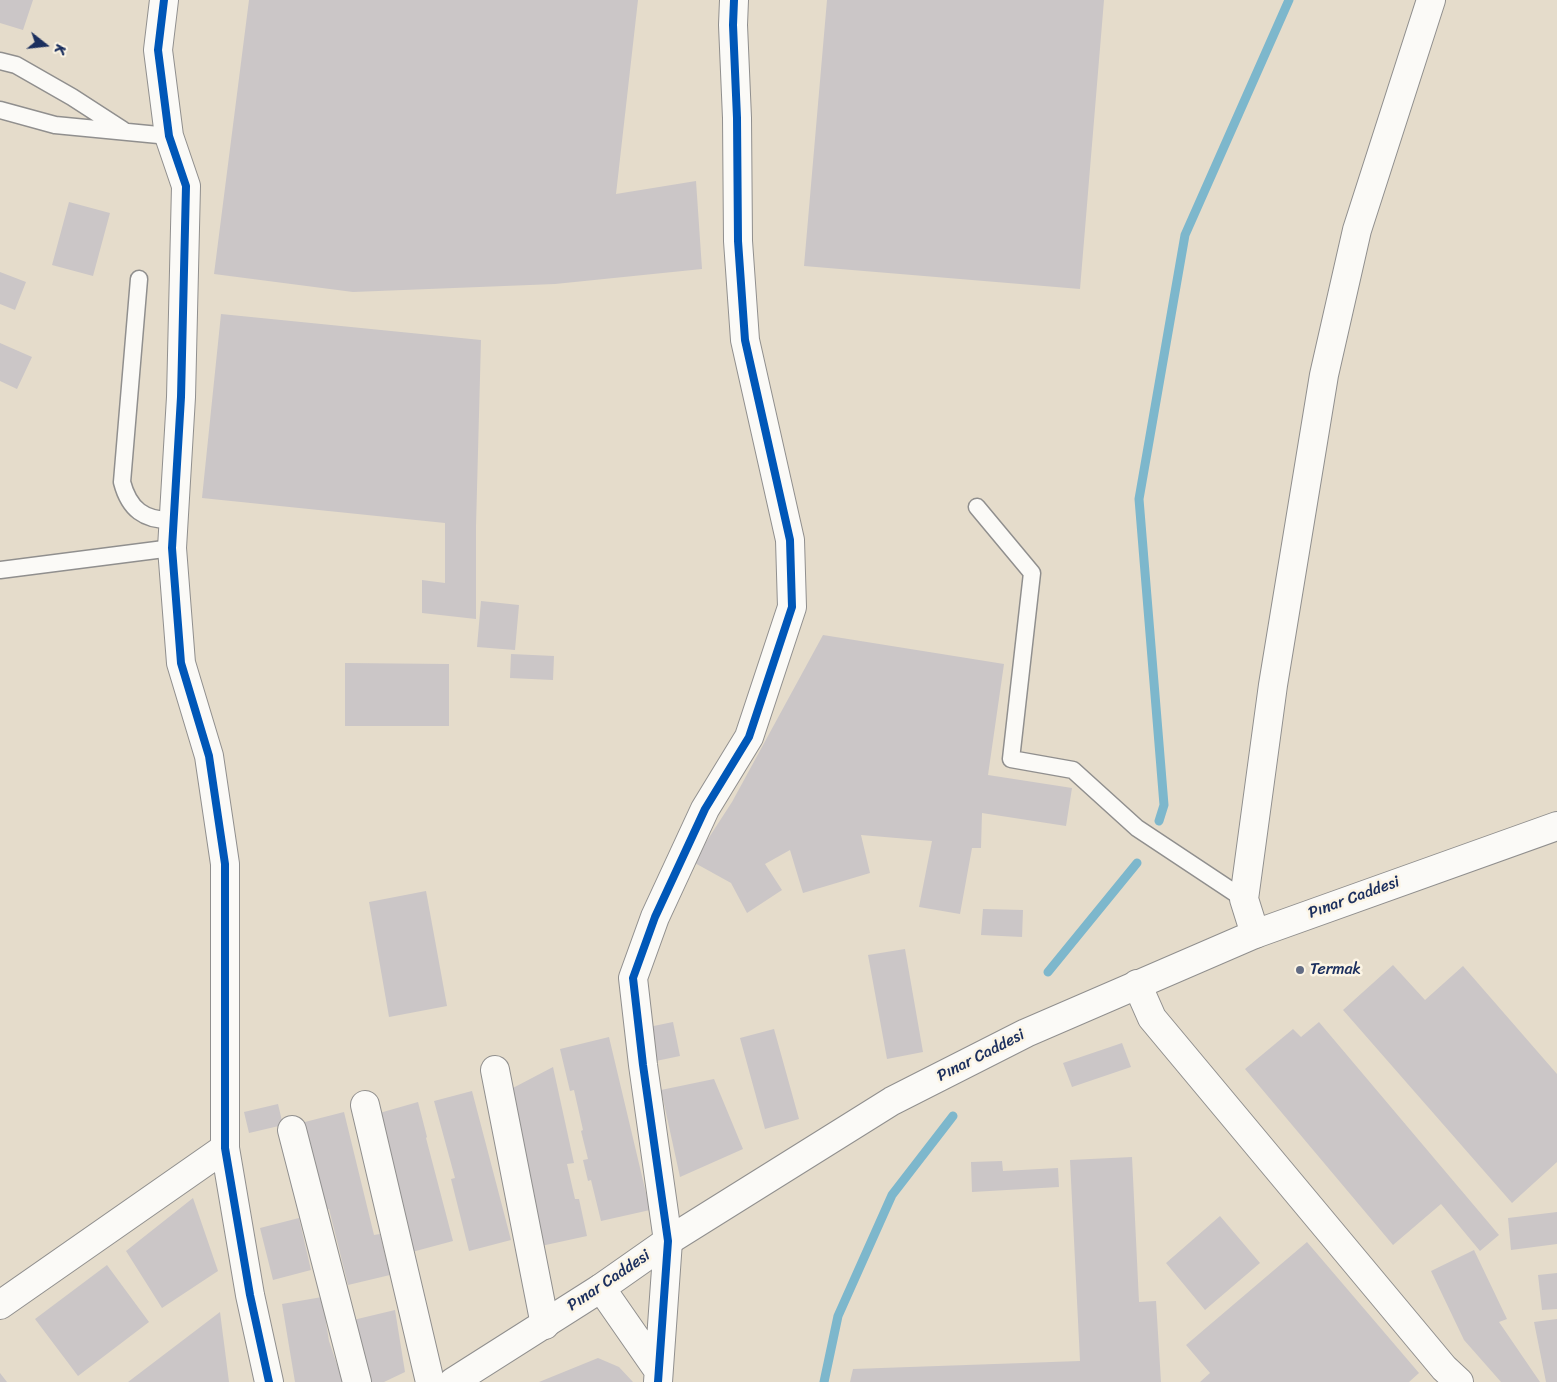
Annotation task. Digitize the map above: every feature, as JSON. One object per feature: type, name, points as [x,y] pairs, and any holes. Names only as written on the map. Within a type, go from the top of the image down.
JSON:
[{"type":"street","points":[[164,0],[158,50],[169,136],[186,186],[181,397],[172,548],[181,663],[209,756],[225,864],[225,1148],[250,1295],[269,1382]]},
{"type":"street","points":[[658,1376],[668,1241],[643,1065],[634,978],[655,917],[705,809],[749,738],[792,607],[790,540],[745,340],[738,241],[738,118],[733,25],[734,0]]},
{"type":"street","points":[[1255,934],[1244,899],[1272,685],[1324,375],[1357,230],[1431,0]]},
{"type":"street","name":"Pınar Caddesi","points":[[453,1382],[601,1288],[668,1241],[892,1101],[1026,1032],[1255,934],[1557,826]]},
{"type":"street","points":[[1138,984],[1152,1018],[1444,1368],[1458,1382]]},
{"type":"street","points":[[495,1070],[544,1325]]},
{"type":"street","points":[[365,1105],[430,1382]]},
{"type":"street","points":[[292,1130],[357,1382]]},
{"type":"street","points":[[0,1305],[225,1148]]},
{"type":"street","points":[[601,1288],[658,1376]]},
{"type":"lane","points":[[0,61],[16,65],[72,97],[125,131]]},
{"type":"lane","points":[[0,110],[55,125],[169,136]]},
{"type":"lane","points":[[139,279],[122,482],[125,494],[132,506],[141,513],[162,521],[173,520]]},
{"type":"lane","points":[[977,507],[1032,573],[1011,759],[1073,770],[1137,828],[1244,899]]},
{"type":"lane","points":[[0,570],[172,548]]},
{"type":"building","points":[[0,0],[33,0],[23,30],[0,23]]},
{"type":"building","points":[[249,0],[638,0],[616,194],[696,181],[702,269],[555,284],[353,292],[214,274]]},
{"type":"building","points":[[827,0],[1104,0],[1080,289],[804,266]]},
{"type":"building","points":[[69,202],[110,213],[93,276],[52,265]]},
{"type":"building","points":[[0,272],[26,282],[15,310],[0,304]]},
{"type":"building","points":[[221,314],[481,340],[476,526],[476,619],[422,613],[422,580],[445,583],[445,523],[202,498]]},
{"type":"building","points":[[0,343],[32,357],[17,389],[0,381]]},
{"type":"building","points":[[481,601],[519,605],[515,650],[477,647]]},
{"type":"building","points":[[823,635],[1004,664],[988,775],[1072,788],[1066,826],[982,813],[981,848],[972,848],[960,914],[919,907],[932,841],[861,835],[870,873],[803,893],[790,850],[765,864],[782,890],[747,913],[731,883],[693,862],[732,802]]},
{"type":"building","points":[[511,654],[554,656],[553,680],[510,678]]},
{"type":"building","points":[[345,663],[449,664],[449,726],[345,726]]},
{"type":"building","points":[[426,891],[447,1006],[389,1017],[369,902]]},
{"type":"building","points":[[983,909],[1023,910],[1022,937],[981,935]]},
{"type":"building","points":[[905,949],[923,1052],[887,1059],[868,955]]},
{"type":"building","points":[[1393,965],[1425,1000],[1463,966],[1557,1074],[1557,1162],[1512,1203],[1343,1010]]},
{"type":"building","points":[[673,1022],[680,1056],[651,1062],[644,1028]]},
{"type":"building","points":[[1319,1022],[1499,1235],[1480,1251],[1441,1204],[1393,1245],[1245,1069],[1293,1029],[1301,1037]]},
{"type":"building","points":[[774,1029],[799,1119],[765,1129],[740,1038]]},
{"type":"building","points":[[609,1037],[650,1210],[601,1221],[591,1180],[588,1181],[583,1160],[588,1159],[574,1090],[570,1091],[560,1049]]},
{"type":"building","points":[[1122,1043],[1131,1067],[1072,1087],[1063,1063]]},
{"type":"building","points":[[553,1067],[574,1163],[567,1164],[575,1199],[579,1199],[587,1236],[541,1246],[511,1089]]},
{"type":"building","points":[[714,1079],[743,1149],[680,1177],[661,1090]]},
{"type":"building","points":[[472,1091],[511,1240],[469,1251],[451,1179],[455,1178],[434,1101]]},
{"type":"building","points":[[418,1102],[453,1241],[412,1252],[376,1114]]},
{"type":"building","points":[[278,1104],[283,1125],[249,1133],[244,1112]]},
{"type":"building","points":[[344,1112],[374,1235],[380,1234],[390,1275],[348,1285],[329,1209],[325,1210],[301,1123]]},
{"type":"building","points":[[1132,1157],[1139,1302],[1156,1301],[1161,1382],[850,1382],[853,1369],[1080,1361],[1070,1160]]},
{"type":"building","points":[[1002,1161],[1003,1171],[1058,1168],[1059,1187],[972,1192],[971,1162]]},
{"type":"building","points":[[193,1198],[218,1271],[162,1308],[126,1251]]},
{"type":"building","points":[[1557,1212],[1557,1244],[1511,1250],[1508,1218]]},
{"type":"building","points":[[1220,1216],[1260,1263],[1205,1310],[1166,1263]]},
{"type":"building","points":[[299,1218],[311,1270],[273,1280],[260,1228]]},
{"type":"building","points":[[1307,1242],[1419,1373],[1409,1382],[1200,1382],[1210,1373],[1186,1345]]},
{"type":"building","points":[[1474,1250],[1507,1319],[1499,1322],[1540,1382],[1501,1382],[1464,1340],[1431,1271]]},
{"type":"building","points":[[107,1265],[149,1322],[78,1376],[35,1319]]},
{"type":"building","points":[[1557,1273],[1557,1309],[1542,1310],[1538,1275]]},
{"type":"building","points":[[322,1297],[329,1341],[343,1382],[295,1382],[282,1304]]},
{"type":"building","points":[[395,1310],[405,1372],[384,1382],[364,1382],[349,1321]]},
{"type":"building","points":[[220,1312],[229,1382],[128,1382]]},
{"type":"building","points":[[1557,1319],[1557,1382],[1546,1382],[1534,1322]]},
{"type":"building","points":[[598,1358],[619,1367],[633,1382],[539,1382]]},
{"type":"building","points":[[0,1373],[7,1382],[0,1382]]},
{"type":"waterway","points":[[1159,821],[1164,805],[1139,499],[1185,235],[1289,0]]},
{"type":"waterway","points":[[1048,972],[1137,863]]},
{"type":"waterway","points":[[824,1382],[838,1316],[892,1195],[953,1116]]},
{"type":"cycle path","points":[[164,0],[158,50],[169,136],[186,186],[181,397],[172,548],[181,663],[209,756],[225,864],[225,1148],[250,1295],[269,1382]]},
{"type":"cycle path","points":[[658,1382],[668,1241],[643,1065],[633,978],[655,917],[705,809],[749,737],[792,607],[790,540],[745,340],[738,241],[734,0]]},
{"type":"place","name":"Termak","points":[[1300,970]]}]
